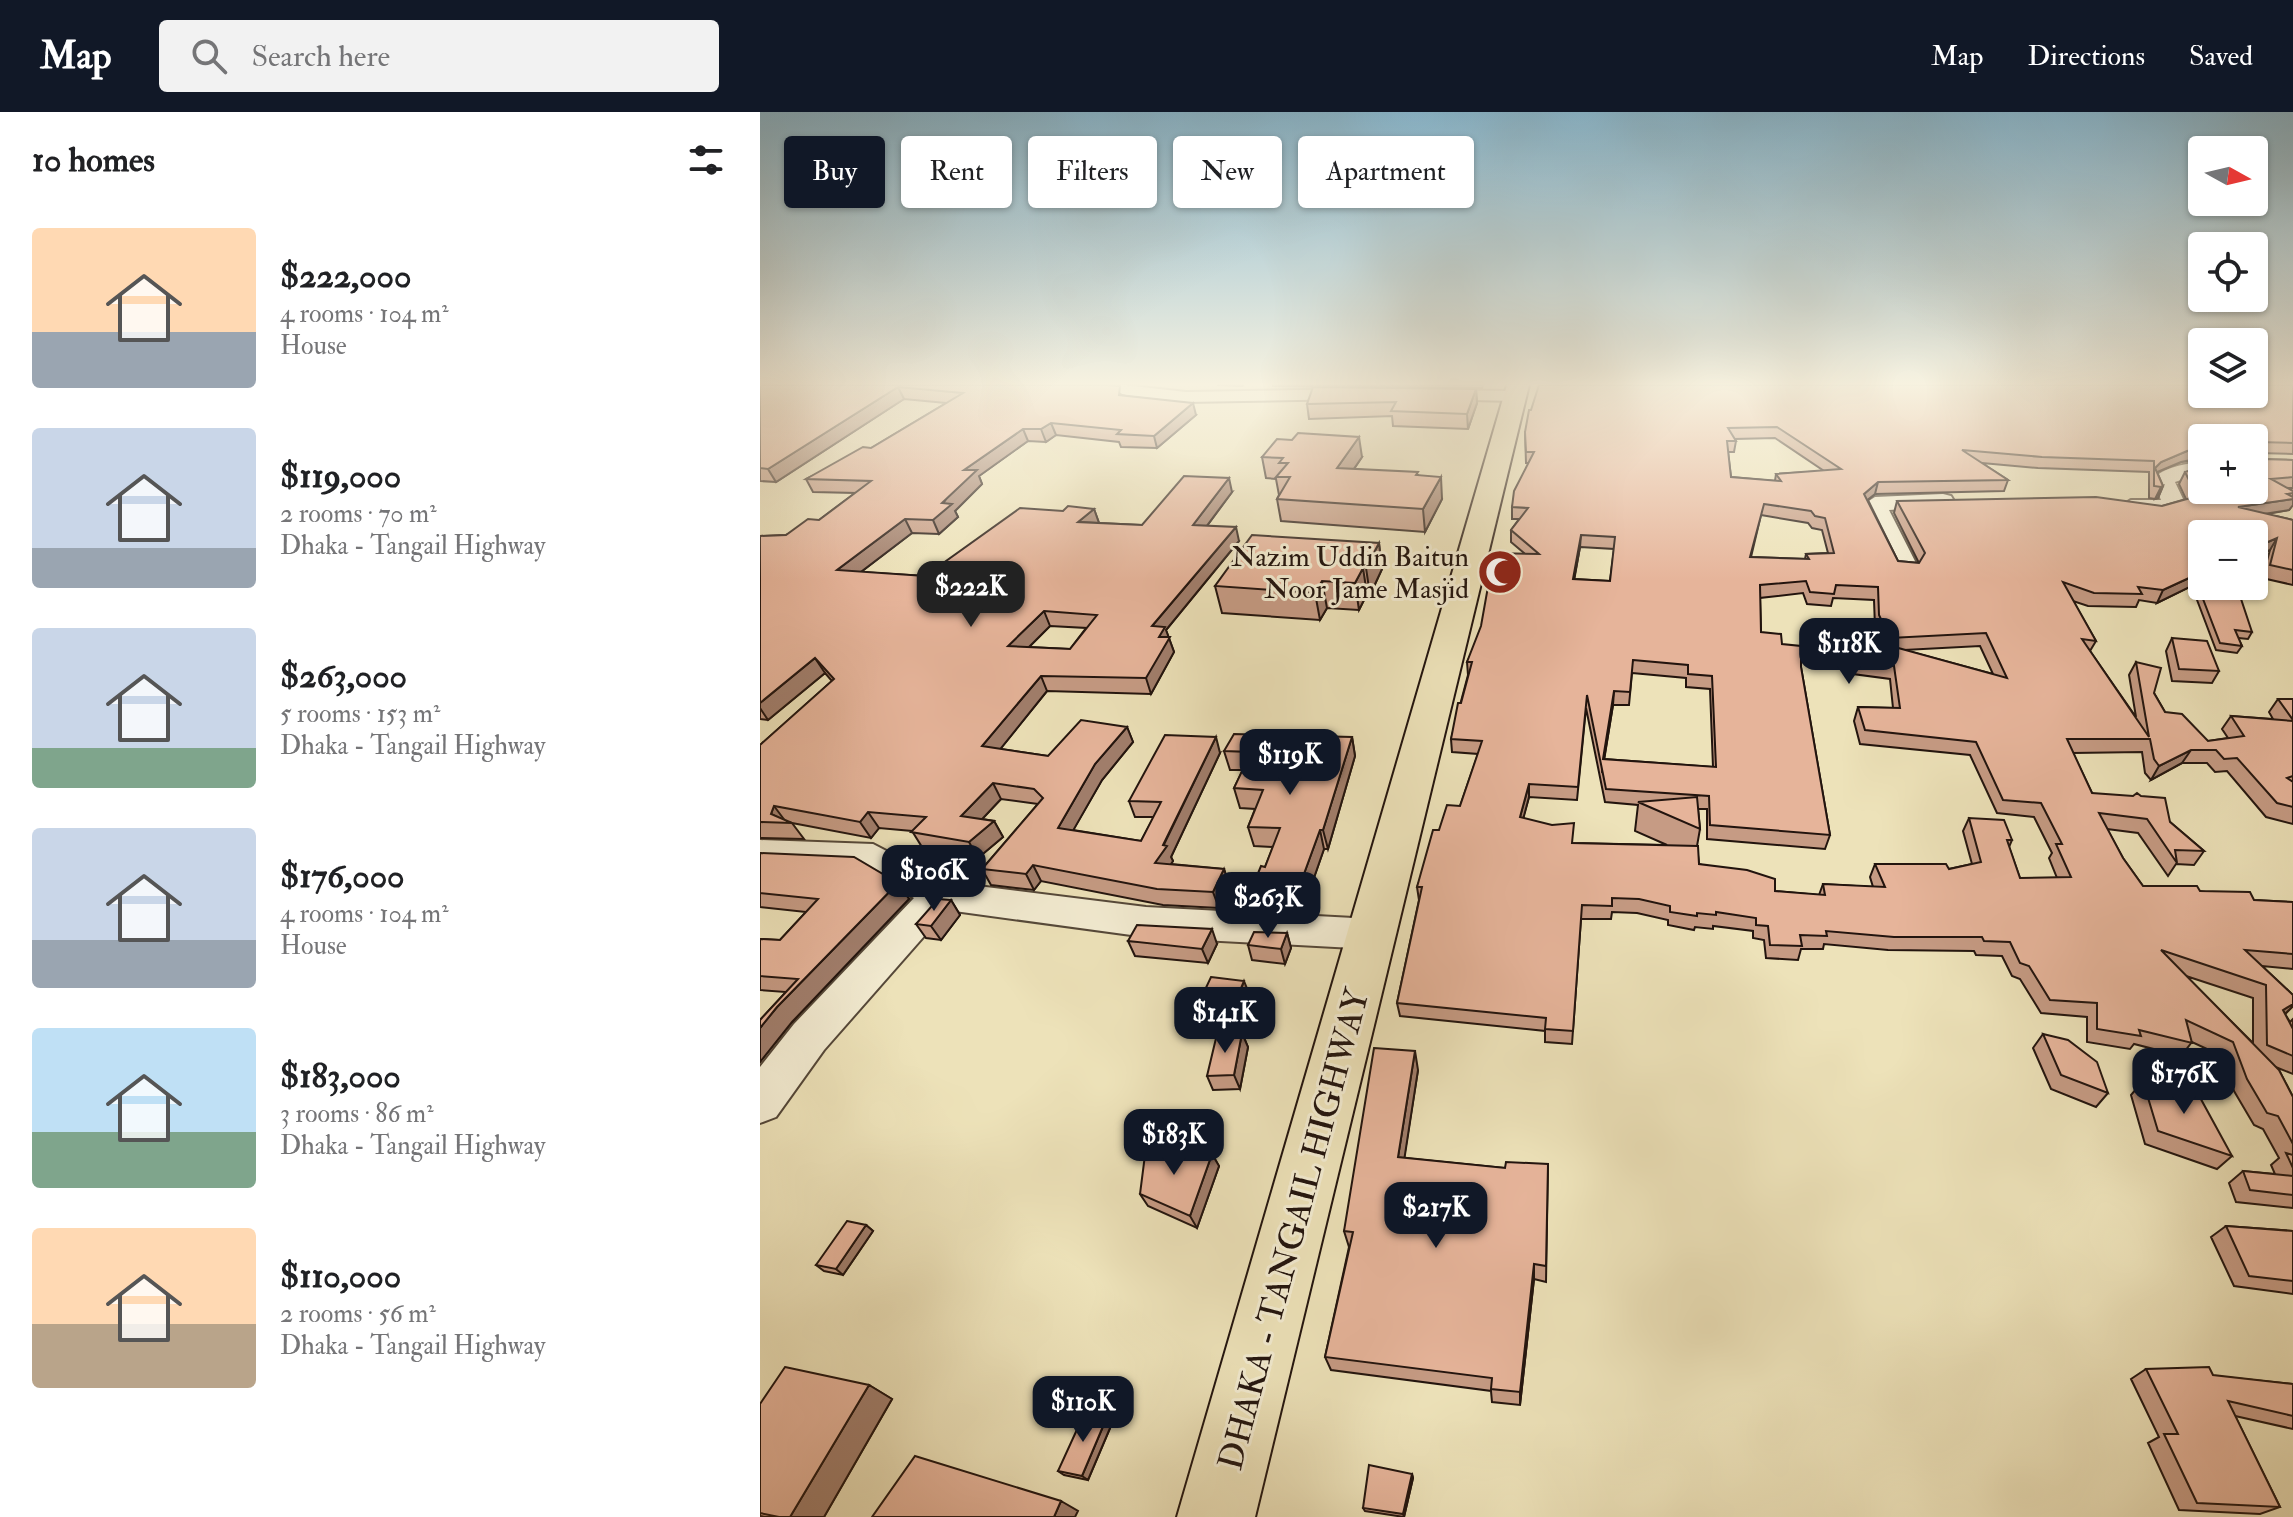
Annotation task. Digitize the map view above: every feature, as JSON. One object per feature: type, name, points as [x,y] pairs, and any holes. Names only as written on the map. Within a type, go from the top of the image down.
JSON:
[{"type":"highway","name":"DHAKA - TANGAIL HIGHWAY","points":[[1216,1517],[1501,451]]},
{"type":"street","points":[[2109,503],[2132,507],[2170,506],[2174,503],[2163,480],[2188,470]]},
{"type":"street","points":[[1906,567],[1875,504],[1971,501]]},
{"type":"street","points":[[760,853],[873,857],[939,895],[1146,922],[1372,934]]},
{"type":"street","points":[[760,1102],[809,1037],[939,895]]},
{"type":"building","points":[[760,451],[797,451],[768,469],[760,468]]},
{"type":"building","points":[[857,451],[992,451],[964,470],[977,470],[942,503],[952,504],[933,520],[905,519],[837,570],[925,576],[1020,508],[1063,511],[1068,506],[1094,509],[1078,522],[1142,525],[1184,476],[1229,478],[1193,525],[1236,527],[1152,626],[1165,627],[1159,637],[1170,637],[1146,678],[1041,676],[982,746],[1048,756],[1081,720],[1127,727],[1095,764],[1058,828],[1141,841],[1161,802],[1129,801],[1165,735],[1216,737],[1163,845],[1167,846],[1155,863],[1224,869],[1213,892],[1157,889],[1033,865],[1026,874],[982,869],[1043,798],[1034,789],[993,783],[961,816],[994,821],[969,842],[911,832],[926,817],[868,812],[860,822],[774,806],[771,814],[792,823],[760,822],[760,745],[834,679],[815,658],[760,703],[760,536],[786,535],[808,519],[819,520],[871,481],[806,479]],"holes":[[[1044,611],[1097,615],[1070,649],[1008,646]]]},
{"type":"building","points":[[1267,451],[1349,451],[1337,468],[1418,472],[1416,475],[1441,477],[1423,509],[1277,499],[1290,477],[1276,477],[1288,463],[1279,463],[1283,458],[1262,457]]},
{"type":"building","points":[[1526,451],[1728,451],[1731,477],[1781,481],[1776,474],[1841,469],[1813,451],[1963,451],[2008,480],[1878,482],[1864,494],[1898,561],[1919,563],[1925,553],[1897,501],[2096,497],[2162,506],[2188,499],[2188,504],[2259,504],[2238,507],[2293,520],[2293,570],[2270,565],[2277,538],[2268,542],[2268,520],[2188,520],[2188,578],[2163,590],[2138,587],[2142,594],[2094,593],[2063,582],[2096,641],[2082,639],[2149,737],[2136,662],[2161,668],[2154,693],[2165,712],[2182,714],[2208,741],[2244,736],[2231,716],[2293,721],[2293,776],[2287,778],[2293,782],[2293,807],[2277,803],[2237,758],[2224,759],[2216,750],[2191,750],[2159,766],[2154,759],[2150,739],[2067,739],[2092,793],[2133,796],[2137,793],[2165,798],[2170,822],[2204,851],[2175,850],[2177,863],[2147,819],[2099,813],[2123,858],[2143,886],[2197,886],[2200,891],[2250,892],[2254,900],[2293,902],[2293,954],[2245,950],[2293,995],[2293,1004],[2283,1010],[2293,1029],[2293,1056],[2267,1045],[2266,985],[2161,950],[2279,1070],[2293,1097],[2293,1144],[2278,1116],[2267,1113],[2247,1079],[2233,1042],[2186,1020],[2192,1043],[2139,1030],[2141,1036],[2097,1029],[2097,1003],[2050,1000],[2029,966],[2020,963],[2010,942],[1984,941],[1982,937],[1894,937],[1826,931],[1827,936],[1800,935],[1802,946],[1770,945],[1768,926],[1756,925],[1756,918],[1716,912],[1716,915],[1697,913],[1697,916],[1670,912],[1670,906],[1639,899],[1612,898],[1612,906],[1582,905],[1573,1031],[1545,1029],[1546,1018],[1397,1003],[1422,887],[1417,887],[1433,830],[1439,830],[1447,805],[1460,806],[1482,741],[1451,739],[1458,703],[1461,703],[1472,662],[1467,662],[1481,626],[1494,553],[1539,554],[1511,530],[1528,508],[1512,507],[1514,491],[1534,452]],"holes":[[[1764,504],[1811,511],[1815,516],[1825,518],[1834,553],[1806,554],[1809,559],[1750,557]],[[1581,535],[1615,537],[1610,581],[1573,579]],[[1806,581],[1810,592],[1834,594],[1836,585],[1878,587],[1879,615],[1890,638],[1986,633],[2007,678],[1851,635],[1857,661],[1894,666],[1900,708],[1858,707],[1865,730],[1976,742],[2003,800],[2041,803],[2062,844],[2056,844],[2071,877],[2020,878],[2007,840],[2012,840],[2004,820],[1969,818],[1981,862],[1949,869],[1946,864],[1875,864],[1885,887],[1823,884],[1825,895],[1775,891],[1775,879],[1747,870],[1699,864],[1698,846],[1572,843],[1574,823],[1552,825],[1520,817],[1529,784],[1578,787],[1587,695],[1606,789],[1709,796],[1710,825],[1830,835],[1801,667],[1801,646],[1782,644],[1781,634],[1761,632],[1760,585]],[[1633,660],[1688,665],[1688,674],[1712,676],[1716,767],[1603,759],[1614,691],[1630,692]]]},
{"type":"building","points":[[1968,451],[2188,451],[2161,462],[2155,468],[2161,487],[2154,486],[2154,461]]},
{"type":"building","points":[[2268,459],[2293,460],[2293,477],[2271,479],[2293,491],[2287,494],[2293,499],[2268,503]]},
{"type":"building","points":[[1252,535],[1379,543],[1355,583],[1322,581],[1315,593],[1215,586]]},
{"type":"building","points":[[2203,600],[2241,600],[2252,632],[2235,630],[2242,646],[2220,643]]},
{"type":"building","points":[[2172,638],[2207,641],[2219,671],[2179,669]]},
{"type":"building","points":[[2278,699],[2293,699],[2293,720]]},
{"type":"building","points":[[1234,734],[1352,737],[1323,830],[1320,830],[1297,893],[1252,888],[1261,866],[1265,867],[1280,828],[1248,827],[1263,790],[1234,788],[1251,752],[1224,751]]},
{"type":"building","points":[[1697,797],[1700,829],[1638,802]]},
{"type":"building","points":[[760,853],[854,857],[898,883],[760,1028],[760,1020],[798,979],[760,976],[760,939],[780,940],[818,899],[760,893]]},
{"type":"building","points":[[938,899],[951,900],[931,926],[916,924]]},
{"type":"building","points":[[1137,925],[1212,929],[1202,949],[1128,941]]},
{"type":"building","points":[[1254,932],[1287,933],[1281,949],[1248,945]]},
{"type":"building","points":[[1211,977],[1244,981],[1231,1013],[1196,1009]]},
{"type":"building","points":[[1242,1033],[1234,1075],[1207,1076],[1217,1034]]},
{"type":"building","points":[[2043,1034],[2068,1040],[2097,1062],[2108,1093],[2061,1075]]},
{"type":"building","points":[[1374,1048],[1415,1051],[1398,1157],[1505,1168],[1506,1162],[1548,1164],[1546,1266],[1534,1264],[1520,1392],[1491,1389],[1492,1378],[1325,1357],[1353,1232],[1344,1231]]},
{"type":"building","points":[[2143,1081],[2197,1092],[2232,1156],[2158,1131]]},
{"type":"building","points":[[1146,1147],[1212,1154],[1190,1216],[1140,1194]]},
{"type":"building","points":[[2286,1153],[2293,1155],[2293,1168]]},
{"type":"building","points":[[2243,1171],[2293,1176],[2293,1195],[2250,1190]]},
{"type":"building","points":[[847,1221],[866,1225],[836,1269],[816,1265]]},
{"type":"building","points":[[2226,1226],[2293,1231],[2293,1281],[2249,1276]]},
{"type":"building","points":[[785,1367],[869,1385],[790,1517],[779,1517],[760,1513],[760,1404]]},
{"type":"building","points":[[2209,1367],[2213,1375],[2293,1384],[2293,1416],[2228,1401],[2280,1507],[2197,1503],[2164,1434],[2178,1434],[2146,1369]]},
{"type":"building","points":[[1085,1412],[1107,1417],[1082,1476],[1058,1471]]},
{"type":"building","points":[[915,1456],[1061,1501],[1054,1517],[872,1517]]},
{"type":"building","points":[[1369,1465],[1412,1474],[1403,1514],[1363,1508]]},
{"type":"place","name":"Nazim Uddin Baitun Noor Jame Masjid","points":[[1500,572]]}]
